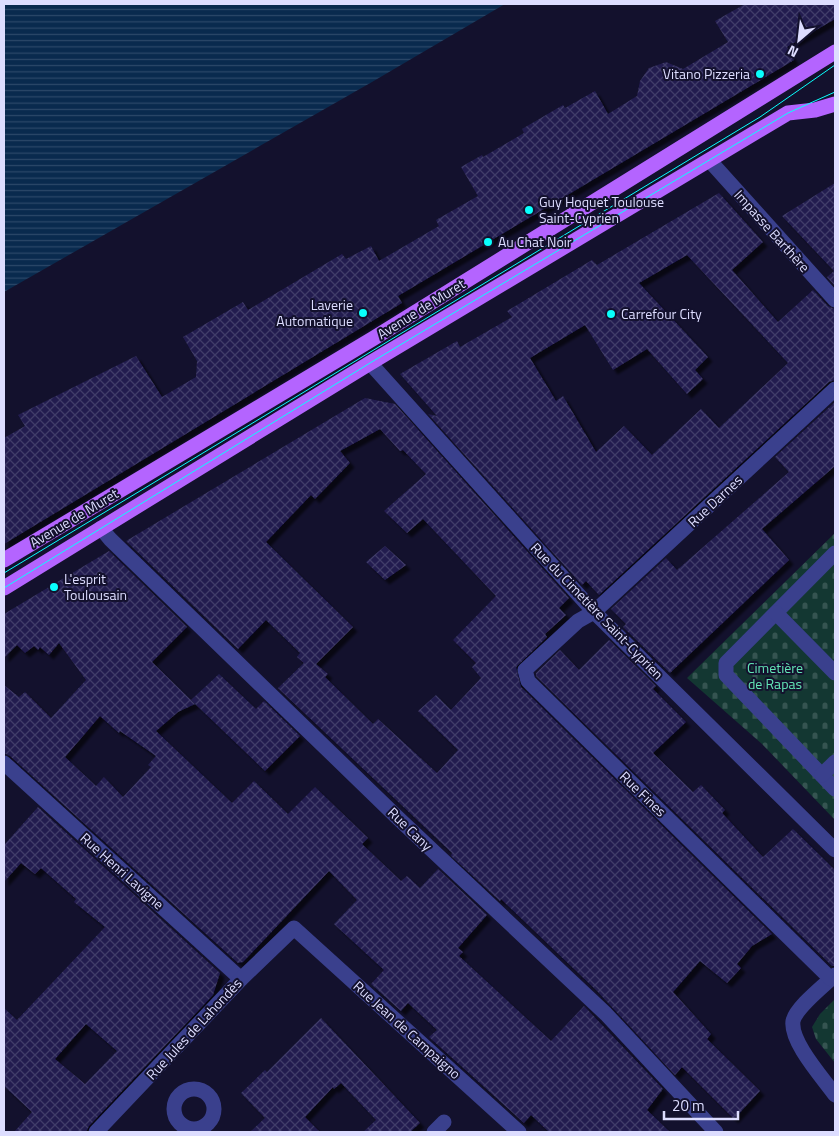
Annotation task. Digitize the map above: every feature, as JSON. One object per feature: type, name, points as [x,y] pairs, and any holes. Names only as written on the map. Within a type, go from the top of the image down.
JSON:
[{"type":"main road","name":"Avenue de Muret","points":[[4,560],[370,341],[835,52]]},
{"type":"main road","name":"Avenue de Muret","points":[[4,588],[370,363],[710,162],[788,113],[815,110],[835,104]]},
{"type":"street","name":"Impasse Barthère","points":[[710,162],[835,300]]},
{"type":"street","name":"Rue du Cimetière Saint-Cyprien","points":[[370,363],[594,612],[835,850]]},
{"type":"street","name":"Rue Darnes","points":[[594,612],[835,389]]},
{"type":"street","name":"Rue Cany","points":[[101,528],[110,540],[399,819],[606,1014],[716,1132]]},
{"type":"street","points":[[834,557],[726,663],[726,675],[835,789]]},
{"type":"street","name":"Rue Fines","points":[[594,612],[578,621],[525,670],[528,681],[833,977]]},
{"type":"street","points":[[776,613],[835,673]]},
{"type":"street","points":[[822,775],[835,762]]},
{"type":"street","name":"Rue Henri Lavigne","points":[[4,763],[241,979]]},
{"type":"street","name":"Rue Jules de Lahondès","points":[[96,1132],[241,979],[294,928]]},
{"type":"street","name":"Rue Jean de Campaigno","points":[[294,928],[508,1129]]},
{"type":"street","points":[[833,977],[800,1009],[793,1021],[795,1037],[835,1095]]},
{"type":"green space","name":"Cimetière de Rapas","points":[[835,533],[835,820],[762,744],[687,678]]},
{"type":"green space","points":[[835,999],[835,1063],[816,1039],[812,1027],[820,1014]]},
{"type":"water","points":[[4,4],[505,4],[4,292]]},
{"type":"building","points":[[745,4],[835,4],[835,19],[787,47],[794,60],[398,296],[402,303],[4,544],[4,438],[25,426],[18,415],[136,356],[162,397],[196,377],[197,361],[183,337],[243,302],[248,310],[342,254],[346,259],[371,246],[379,261],[439,226],[436,220],[478,196],[461,167],[482,155],[483,157],[524,133],[522,129],[563,105],[565,108],[595,91],[608,114],[637,96],[640,81],[649,68],[666,62],[683,69],[728,42],[715,21]]},
{"type":"building","points":[[835,183],[835,286],[827,277],[834,271],[782,216]]},
{"type":"building","points":[[719,193],[763,242],[732,270],[778,322],[813,290],[828,306],[835,309],[835,380],[829,382],[599,595],[586,581],[582,585],[428,414],[437,416],[400,374],[457,341],[460,347],[512,317],[507,311],[592,260],[597,265]],"holes":[[[687,255],[788,363],[719,428],[701,409],[652,455],[624,426],[596,452],[563,396],[556,401],[530,358],[585,325],[613,370],[647,349],[687,394],[703,379],[695,370],[708,357],[639,283]]]},
{"type":"building","points":[[365,398],[395,404],[569,598],[559,608],[566,615],[545,634],[547,637],[516,667],[521,687],[772,934],[752,946],[737,964],[741,968],[727,983],[700,961],[673,992],[711,1034],[707,1039],[760,1091],[734,1119],[682,1067],[675,1075],[597,991],[501,899],[500,901],[451,856],[452,853],[278,688],[304,663],[297,657],[300,653],[266,620],[238,649],[126,541]],"holes":[[[380,429],[400,451],[403,450],[426,474],[384,511],[407,533],[423,519],[496,596],[453,640],[476,663],[472,667],[481,678],[451,710],[436,695],[418,711],[458,750],[437,773],[378,719],[373,724],[325,677],[328,674],[316,664],[353,627],[266,542],[311,495],[315,499],[350,463],[340,451]]]},
{"type":"building","points":[[835,402],[835,466],[762,529],[789,560],[670,673],[623,627],[626,624],[611,609],[666,558],[677,570],[789,472],[775,457]]},
{"type":"building","points":[[385,546],[406,565],[385,580],[366,562]]},
{"type":"building","points":[[109,551],[187,627],[152,662],[195,704],[178,712],[156,731],[232,803],[254,781],[288,814],[315,787],[368,838],[362,844],[401,881],[407,876],[420,888],[438,869],[487,915],[458,948],[463,952],[459,956],[551,1041],[584,1006],[663,1089],[647,1110],[670,1132],[549,1132],[531,1115],[524,1123],[429,1037],[437,1030],[408,1003],[401,1011],[371,984],[384,970],[334,924],[357,900],[329,871],[243,962],[238,963],[10,756],[4,753],[4,685],[19,697],[25,692],[51,718],[86,680],[59,643],[49,655],[40,647],[38,650],[34,646],[25,653],[17,645],[4,658],[4,614]],"holes":[[[100,716],[119,733],[120,731],[156,756],[148,765],[151,767],[123,797],[104,777],[96,786],[65,757]]]},
{"type":"building","points":[[609,640],[656,686],[653,689],[686,722],[653,753],[693,792],[701,785],[725,810],[722,813],[763,857],[793,829],[835,870],[835,966],[832,966],[536,676],[536,673],[560,650],[579,670]]},
{"type":"building","points":[[219,674],[256,709],[264,701],[300,736],[265,771],[191,700]]},
{"type":"building","points":[[38,807],[220,973],[213,995],[89,1126],[86,1132],[14,1132],[32,1112],[4,1086],[4,1008],[17,1020],[105,927],[74,902],[76,899],[41,868],[35,874],[21,863],[4,882],[4,845]],"holes":[[[86,1024],[117,1051],[85,1084],[55,1059]]]},
{"type":"building","points":[[321,1018],[420,1123],[410,1132],[363,1132],[376,1120],[341,1083],[334,1089],[333,1087],[305,1117],[320,1132],[250,1132],[265,1118],[241,1093],[265,1070],[267,1072]]},
{"type":"tram line","points":[[4,573],[760,117],[835,65]]},
{"type":"tram line","points":[[4,588],[370,363],[788,113],[835,92]]},
{"type":"place","name":"Vitano Pizzeria","points":[[760,74]]},
{"type":"place","name":"Guy Hoquet Toulouse Saint-Cyprien","points":[[529,210]]},
{"type":"place","name":"Au Chat Noir","points":[[488,242]]},
{"type":"place","name":"Laverie Automatique","points":[[363,313]]},
{"type":"place","name":"Carrefour City","points":[[611,314]]},
{"type":"place","name":"L'esprit Toulousain","points":[[54,587]]}]
